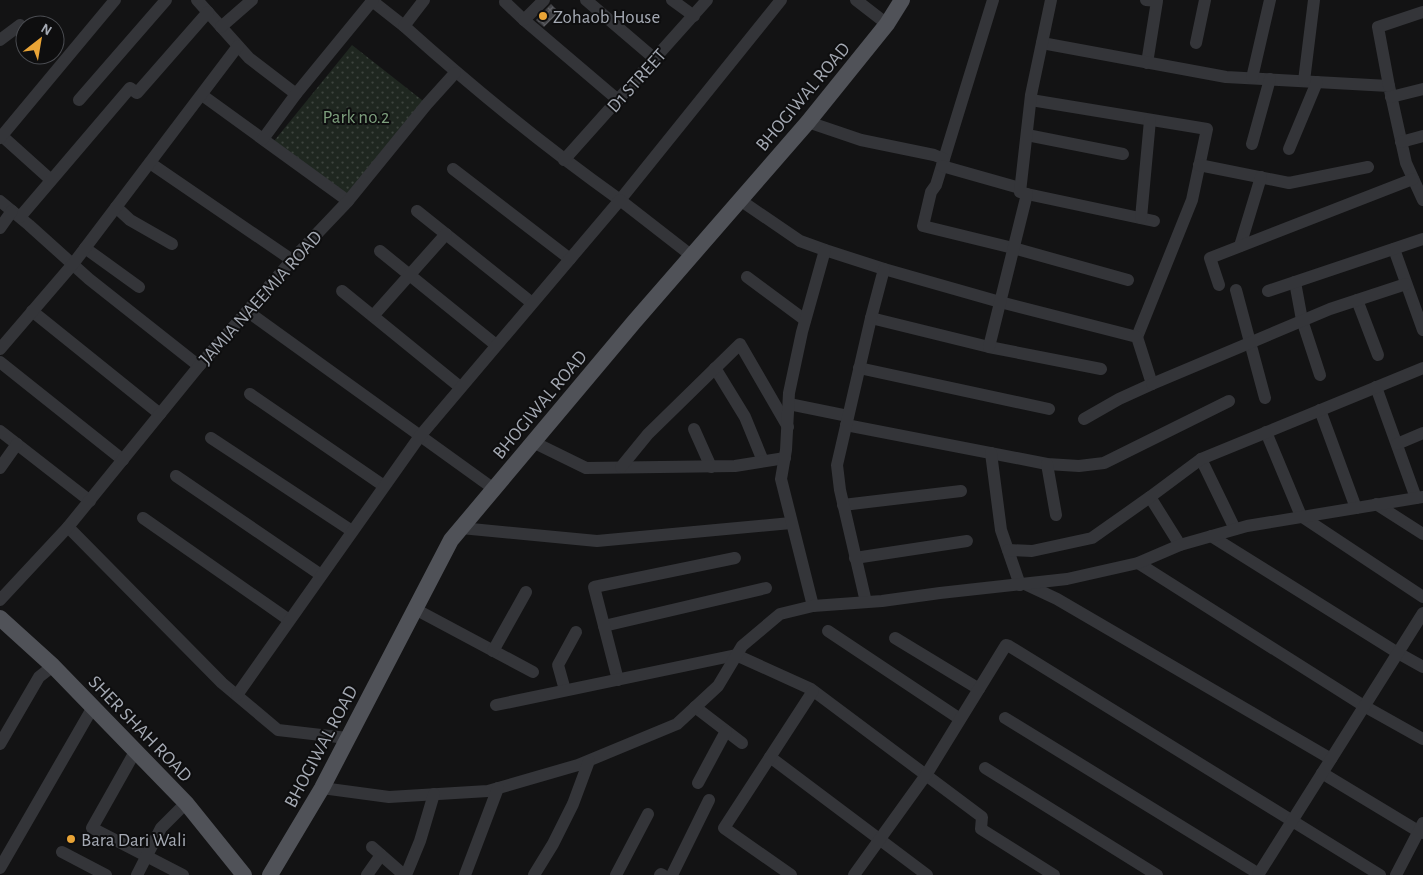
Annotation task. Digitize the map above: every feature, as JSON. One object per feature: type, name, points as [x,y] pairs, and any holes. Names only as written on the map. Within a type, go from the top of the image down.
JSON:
[{"type":"main road","name":"BHOGIWAL ROAD","points":[[270,875],[322,788],[451,540],[627,330],[808,122],[887,24],[902,0]]},
{"type":"main road","name":"SHER SHAH ROAD","points":[[2,625],[53,666],[136,750],[186,803],[244,875]]},
{"type":"street","points":[[51,180],[1,137],[115,0]]},
{"type":"street","points":[[79,100],[166,0]]},
{"type":"street","points":[[197,0],[249,58],[296,94]]},
{"type":"street","points":[[221,27],[252,0]]},
{"type":"street","points":[[263,139],[296,94],[372,0],[455,72],[564,160],[620,200],[692,256]]},
{"type":"street","points":[[404,26],[424,0]]},
{"type":"street","points":[[524,20],[544,0]]},
{"type":"street","points":[[586,0],[655,59]]},
{"type":"street","points":[[672,0],[694,16]]},
{"type":"street","name":"D1 STREET","points":[[564,160],[707,0]]},
{"type":"street","points":[[237,696],[420,436],[620,200],[780,0]]},
{"type":"street","points":[[856,0],[887,24]]},
{"type":"street","points":[[993,0],[936,185],[930,192],[923,226],[1013,248],[1128,280]]},
{"type":"street","points":[[989,347],[1013,248],[1023,191],[1031,100],[1051,0]]},
{"type":"street","points":[[1146,0],[1157,1],[1146,62]]},
{"type":"street","points":[[1196,43],[1205,0]]},
{"type":"street","points":[[1252,78],[1270,0]]},
{"type":"street","points":[[1290,149],[1310,82],[1314,0]]},
{"type":"street","points":[[505,2],[618,100]]},
{"type":"street","points":[[0,228],[51,180],[130,88],[136,93],[208,12]]},
{"type":"street","points":[[1423,12],[1378,27],[1406,163],[1418,183],[1423,200]]},
{"type":"street","points":[[0,40],[15,29]]},
{"type":"street","points":[[1042,43],[1226,77],[1310,82],[1390,92],[1423,89]]},
{"type":"street","points":[[0,349],[73,264],[238,46]]},
{"type":"street","name":"JAMIA NAEEMIA ROAD","points":[[0,600],[68,527],[199,366],[292,260],[348,201],[455,72]]},
{"type":"street","points":[[1252,144],[1270,79]]},
{"type":"street","points":[[202,95],[348,201]]},
{"type":"street","points":[[1031,100],[1207,129],[1192,200],[1137,337],[1152,384]]},
{"type":"street","points":[[1141,218],[1150,120]]},
{"type":"street","points":[[808,122],[861,140],[934,155],[943,163],[1023,191],[1154,221]]},
{"type":"street","points":[[1027,135],[1123,154]]},
{"type":"street","points":[[1401,142],[1423,136]]},
{"type":"street","points":[[150,162],[292,260]]},
{"type":"street","points":[[1199,165],[1289,183],[1368,167]]},
{"type":"street","points":[[453,169],[570,259]]},
{"type":"street","points":[[1240,246],[1261,178]]},
{"type":"street","points":[[1219,284],[1210,258],[1418,183]]},
{"type":"street","points":[[740,200],[800,241],[825,250],[1000,302],[1137,337]]},
{"type":"street","points":[[0,201],[89,278],[199,366]]},
{"type":"street","points":[[116,207],[130,220],[172,244]]},
{"type":"street","points":[[417,211],[532,303]]},
{"type":"street","points":[[373,316],[446,234]]},
{"type":"street","points":[[1268,291],[1423,239]]},
{"type":"street","points":[[85,248],[139,287]]},
{"type":"street","points":[[1394,249],[1423,330]]},
{"type":"street","points":[[814,606],[781,480],[788,427],[789,393],[805,320],[825,250]]},
{"type":"street","points":[[380,251],[496,346]]},
{"type":"street","points":[[866,602],[840,490],[837,465],[884,269]]},
{"type":"street","points":[[747,276],[805,320]]},
{"type":"street","points":[[1295,282],[1302,320],[1320,375]]},
{"type":"street","points":[[1084,419],[1152,384],[1330,308],[1406,284]]},
{"type":"street","points":[[1236,290],[1266,398]]},
{"type":"street","points":[[342,291],[460,388]]},
{"type":"street","points":[[1357,300],[1378,355]]},
{"type":"street","points":[[32,311],[160,414]]},
{"type":"street","points":[[247,311],[494,489]]},
{"type":"street","points":[[871,318],[989,347],[1101,369]]},
{"type":"street","points":[[621,467],[648,434],[740,344],[788,427]]},
{"type":"street","points":[[0,362],[122,460]]},
{"type":"street","points":[[715,368],[745,417],[764,461]]},
{"type":"street","points":[[860,368],[1049,409]]},
{"type":"street","points":[[1008,550],[1032,552],[1092,538],[1201,459],[1423,368]]},
{"type":"street","points":[[322,788],[389,797],[488,791],[578,765],[677,724],[718,686],[742,646],[780,614],[814,606],[866,602],[1067,579],[1138,563],[1180,545],[1247,526],[1419,498],[1376,387]]},
{"type":"street","points":[[250,394],[384,486]]},
{"type":"street","points":[[789,404],[847,420],[991,453],[1047,464],[1079,466],[1104,463],[1229,401]]},
{"type":"street","points":[[1320,410],[1356,508]]},
{"type":"street","points":[[694,430],[710,466]]},
{"type":"street","points":[[0,431],[90,500]]},
{"type":"street","points":[[1266,432],[1301,516],[1423,597]]},
{"type":"street","points":[[1397,444],[1423,433]]},
{"type":"street","points":[[211,438],[352,531]]},
{"type":"street","points":[[533,442],[586,468],[735,466],[785,458]]},
{"type":"street","points":[[0,468],[17,444]]},
{"type":"street","points":[[991,453],[1001,530],[1022,585],[1058,599],[1331,759]]},
{"type":"street","points":[[1201,459],[1235,529]]},
{"type":"street","points":[[1047,464],[1056,516]]},
{"type":"street","points":[[176,476],[321,575]]},
{"type":"street","points":[[843,504],[961,490]]},
{"type":"street","points":[[1150,497],[1180,545]]},
{"type":"street","points":[[1376,504],[1423,534]]},
{"type":"street","points":[[143,518],[289,620]]},
{"type":"street","points":[[461,528],[598,541],[791,523]]},
{"type":"street","points":[[68,527],[222,683],[278,730],[347,738]]},
{"type":"street","points":[[1211,536],[1423,667]]},
{"type":"street","points":[[855,558],[967,541]]},
{"type":"street","points":[[618,680],[594,587],[735,558]]},
{"type":"street","points":[[1138,563],[1364,706],[1423,739]]},
{"type":"street","points":[[604,626],[766,588]]},
{"type":"street","points":[[493,651],[526,592]]},
{"type":"street","points":[[415,609],[533,672]]},
{"type":"street","points":[[1005,718],[1258,874],[1423,612]]},
{"type":"street","points":[[828,631],[960,719]]},
{"type":"street","points":[[565,690],[558,665],[576,632]]},
{"type":"street","points":[[896,638],[979,689]]},
{"type":"street","points":[[854,875],[926,775],[1006,645],[1380,875]]},
{"type":"street","points":[[496,705],[736,655],[813,691],[982,817],[981,829],[1054,875]]},
{"type":"street","points":[[0,744],[39,677],[53,666]]},
{"type":"street","points":[[791,875],[724,828],[813,691]]},
{"type":"street","points":[[7,875],[0,870],[94,707]]},
{"type":"street","points":[[695,707],[742,743]]},
{"type":"street","points":[[698,783],[726,731]]},
{"type":"street","points":[[136,750],[92,828],[183,875]]},
{"type":"street","points":[[770,757],[927,875]]},
{"type":"street","points":[[534,875],[553,844],[572,804],[589,760]]},
{"type":"street","points":[[986,768],[1156,875]]},
{"type":"street","points":[[1322,773],[1421,829],[1396,875]]},
{"type":"street","points":[[465,875],[498,788]]},
{"type":"street","points":[[367,875],[377,851],[405,875],[420,841],[434,794]]},
{"type":"street","points":[[672,875],[709,800]]},
{"type":"street","points":[[137,875],[161,828],[186,803]]},
{"type":"street","points":[[616,875],[648,814]]},
{"type":"street","points":[[62,852],[106,875]]},
{"type":"green space","name":"Park no.2","points":[[352,45],[427,104],[348,201],[270,146]]},
{"type":"building","points":[[551,4],[559,12],[544,27],[536,20]]},
{"type":"place","name":"Zohaob House","points":[[543,16]]},
{"type":"place","name":"Bara Dari Wali","points":[[71,839]]}]
